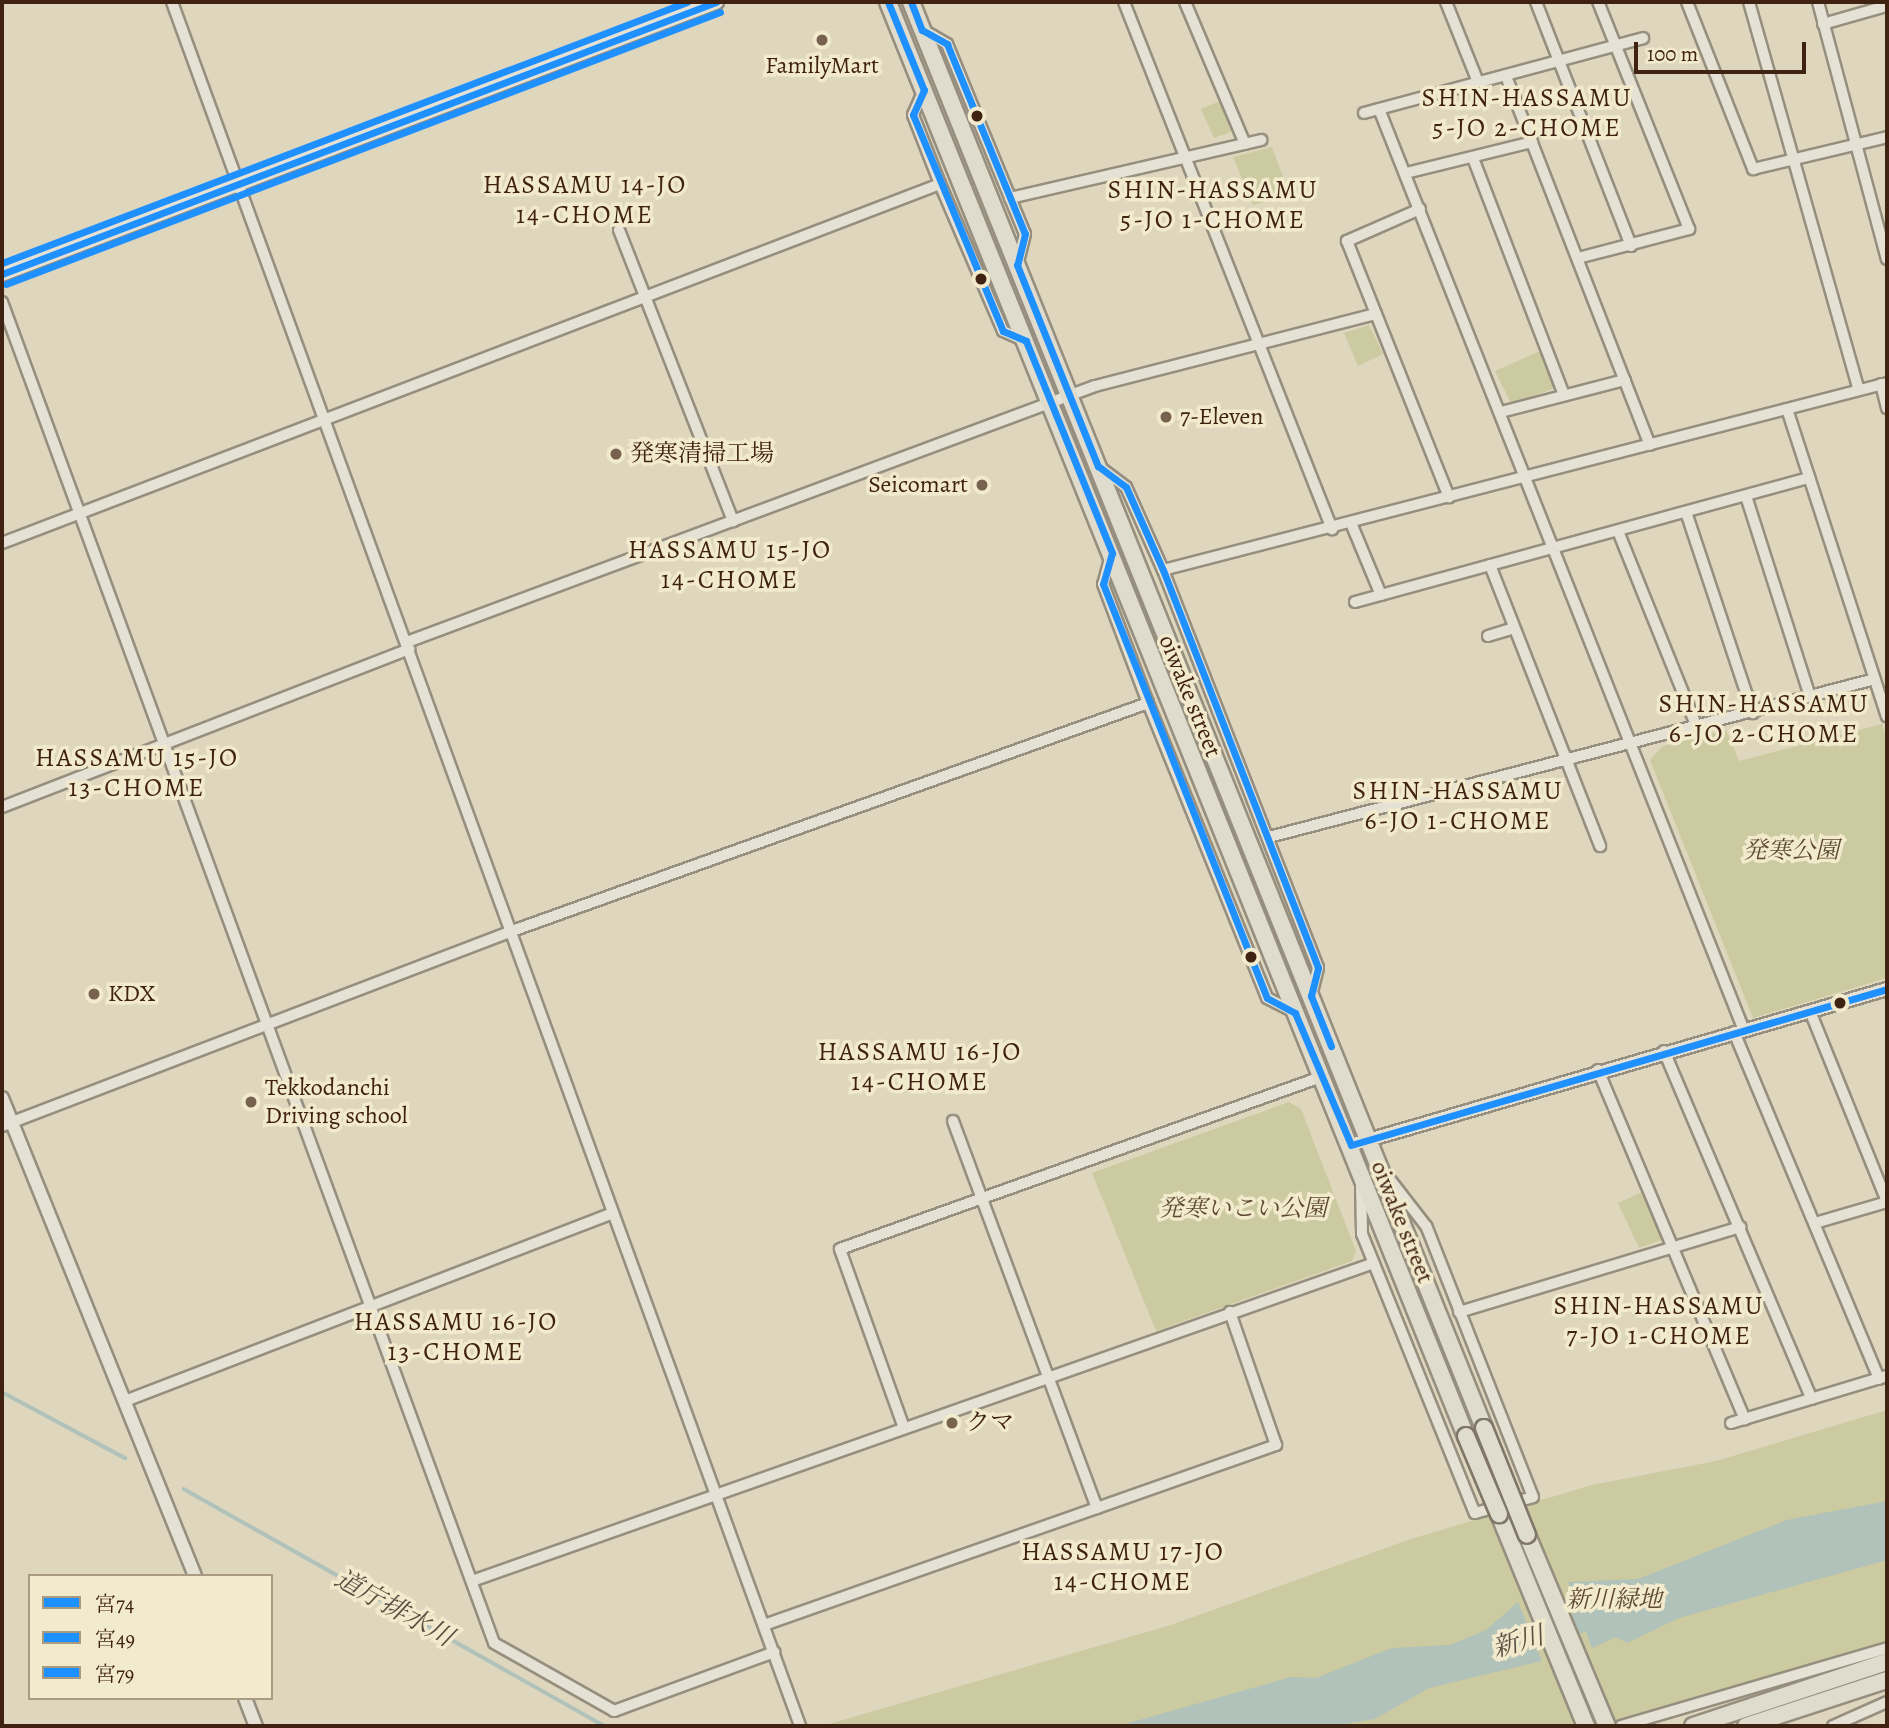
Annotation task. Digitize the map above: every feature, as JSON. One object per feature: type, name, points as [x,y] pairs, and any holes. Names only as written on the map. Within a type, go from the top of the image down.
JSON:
[{"type":"main road","points":[[2,274],[716,2]]},
{"type":"main road","name":"oiwake street","points":[[888,2],[1112,553],[1294,1013],[1362,1170],[1466,1436],[1586,1726]]},
{"type":"main road","name":"oiwake street","points":[[911,2],[1484,1428],[1607,1726]]},
{"type":"main road","points":[[1693,1726],[1887,1662]]},
{"type":"main road","points":[[1746,1726],[1887,1680]]},
{"type":"street","points":[[172,2],[800,1726]]},
{"type":"street","points":[[1124,2],[1186,156],[1255,342],[1332,529]]},
{"type":"street","points":[[1185,2],[1245,144]]},
{"type":"street","points":[[1446,2],[1478,82]]},
{"type":"street","points":[[1536,2],[1632,246]]},
{"type":"street","points":[[1578,258],[1689,229],[1598,2]]},
{"type":"street","points":[[1687,2],[1753,169],[1887,137]]},
{"type":"street","points":[[1749,2],[1859,390]]},
{"type":"street","points":[[1818,2],[1887,259]]},
{"type":"street","points":[[1824,24],[1886,6]]},
{"type":"street","points":[[922,30],[947,44],[1025,234],[1017,265]]},
{"type":"street","points":[[1364,113],[1643,38]]},
{"type":"street","points":[[1506,76],[1650,445]]},
{"type":"street","points":[[924,90],[913,115],[940,184],[1003,331],[1026,341]]},
{"type":"street","points":[[1379,109],[1631,742],[1815,1223],[1883,1377],[1731,1423]]},
{"type":"street","points":[[1010,198],[1261,140]]},
{"type":"street","points":[[1406,173],[1532,142]]},
{"type":"street","points":[[1473,158],[1564,396]]},
{"type":"street","points":[[2,543],[940,184]]},
{"type":"street","points":[[1420,209],[1347,241],[1449,497]]},
{"type":"street","points":[[620,230],[733,521]]},
{"type":"street","points":[[2,302],[472,1581],[503,1652],[614,1711],[774,1652]]},
{"type":"street","points":[[2,807],[408,645],[1069,396],[1255,342],[1376,314]]},
{"type":"street","points":[[1501,412],[1625,380]]},
{"type":"street","points":[[1163,570],[1332,529],[1884,383],[1887,408]]},
{"type":"street","points":[[1787,409],[1887,716]]},
{"type":"street","points":[[1098,466],[1126,487],[1163,570],[1318,968],[1311,996]]},
{"type":"street","points":[[1355,602],[1810,478]]},
{"type":"street","points":[[1746,496],[1810,697]]},
{"type":"street","points":[[1686,512],[1753,713]]},
{"type":"street","points":[[1351,523],[1381,595]]},
{"type":"street","points":[[1618,531],[1697,728]]},
{"type":"street","points":[[1112,553],[1103,584],[1148,703],[1267,998],[1294,1013]]},
{"type":"street","points":[[1490,565],[1600,846]]},
{"type":"street","points":[[1488,636],[1514,628]]},
{"type":"street","points":[[1269,838],[1631,742],[1697,728],[1875,679]]},
{"type":"street","points":[[7,1124],[512,931],[1148,703]]},
{"type":"street","points":[[1351,1145],[1598,1070],[1887,990]]},
{"type":"street","points":[[1810,1011],[1887,1202],[1815,1223]]},
{"type":"street","points":[[1664,1051],[1812,1399]]},
{"type":"street","points":[[1598,1070],[1745,1419]]},
{"type":"street","points":[[904,1428],[840,1249],[1321,1077]]},
{"type":"street","points":[[2,1098],[7,1124],[194,1574]]},
{"type":"street","points":[[953,1121],[1052,1375],[1097,1508]]},
{"type":"street","points":[[1362,1170],[1358,1220],[1475,1513],[1533,1497],[1426,1226],[1378,1162]]},
{"type":"street","points":[[124,1401],[372,1308],[613,1213]]},
{"type":"street","points":[[1459,1311],[1740,1227]]},
{"type":"street","points":[[472,1581],[716,1492],[1374,1263]]},
{"type":"street","points":[[764,1625],[1276,1445],[1230,1312]]},
{"type":"street","points":[[1621,1726],[1887,1648]]},
{"type":"street","points":[[245,1700],[256,1726]]},
{"type":"street","points":[[1833,1726],[1887,1702]]},
{"type":"green space","points":[[1220,101],[1231,132],[1214,138],[1201,109]]},
{"type":"green space","points":[[1272,147],[1290,195],[1253,205],[1233,157]]},
{"type":"green space","points":[[1369,325],[1383,354],[1358,366],[1344,333]]},
{"type":"green space","points":[[1540,351],[1557,387],[1512,405],[1495,371]]},
{"type":"green space","name":"発寒公園","points":[[1882,724],[1887,741],[1887,978],[1753,1018],[1650,760],[1663,746],[1726,730],[1739,761]]},
{"type":"green space","name":"発寒いこい公園","points":[[1289,1102],[1301,1109],[1356,1251],[1352,1261],[1156,1331],[1092,1173]]},
{"type":"green space","points":[[1642,1192],[1662,1240],[1639,1248],[1618,1203]]},
{"type":"green space","name":"新川緑地","points":[[1887,1410],[1887,1642],[1599,1726],[822,1726],[1171,1625],[1411,1539],[1592,1485],[1716,1461]]},
{"type":"water","points":[[1887,1501],[1887,1560],[1679,1618],[1627,1643],[1616,1637],[1592,1648],[1568,1582],[1638,1579],[1787,1520]]},
{"type":"water","points":[[1518,1602],[1542,1661],[1429,1688],[1375,1719],[1332,1726],[1118,1726],[1291,1677],[1316,1678],[1392,1648],[1450,1645],[1486,1630]]},
{"type":"waterway","name":"道庁排水川","points":[[2,1392],[125,1458]]},
{"type":"waterway","name":"道庁排水川","points":[[184,1489],[605,1726]]},
{"type":"waterway","name":"新川","points":[[1507,1643],[1610,1613]]},
{"type":"transit line","name":"宮79","points":[[2,263],[687,2]]},
{"type":"transit line","name":"宮74","points":[[2,274],[716,2]]},
{"type":"transit line","name":"宮74","points":[[888,2],[924,90],[913,115],[1003,331],[1026,341],[1112,553],[1103,584],[1267,998],[1295,1013],[1351,1145],[1887,989]]},
{"type":"transit line","name":"宮74","points":[[911,2],[922,30],[947,44],[1025,234],[1017,265],[1098,466],[1126,487],[1163,570],[1318,968],[1311,996],[1331,1046]]},
{"type":"transit line","name":"宮49","points":[[6,284],[720,12]]},
{"type":"place","name":"FamilyMart","points":[[822,40]]},
{"type":"place","name":"7-Eleven","points":[[1166,417]]},
{"type":"place","name":"発寒清掃工場","points":[[616,454]]},
{"type":"place","name":"Seicomart","points":[[982,485]]},
{"type":"place","name":"KDX","points":[[94,994]]},
{"type":"place","name":"Tekkodanchi Driving school","points":[[251,1102]]},
{"type":"place","name":"クマ","points":[[952,1423]]},
{"type":"district","name":"SHIN-HASSAMU 5-JO 2-CHOME","points":[[1527,113]]},
{"type":"district","name":"HASSAMU 14-JO 14-CHOME","points":[[585,200]]},
{"type":"district","name":"SHIN-HASSAMU 5-JO 1-CHOME","points":[[1213,204]]},
{"type":"district","name":"HASSAMU 15-JO 14-CHOME","points":[[730,565]]},
{"type":"district","name":"SHIN-HASSAMU 6-JO 2-CHOME","points":[[1764,719]]},
{"type":"district","name":"HASSAMU 15-JO 13-CHOME","points":[[137,773]]},
{"type":"district","name":"SHIN-HASSAMU 6-JO 1-CHOME","points":[[1458,806]]},
{"type":"district","name":"HASSAMU 16-JO 14-CHOME","points":[[920,1067]]},
{"type":"district","name":"SHIN-HASSAMU 7-JO 1-CHOME","points":[[1659,1321]]},
{"type":"district","name":"HASSAMU 16-JO 13-CHOME","points":[[456,1337]]},
{"type":"district","name":"HASSAMU 17-JO 14-CHOME","points":[[1123,1567]]}]
